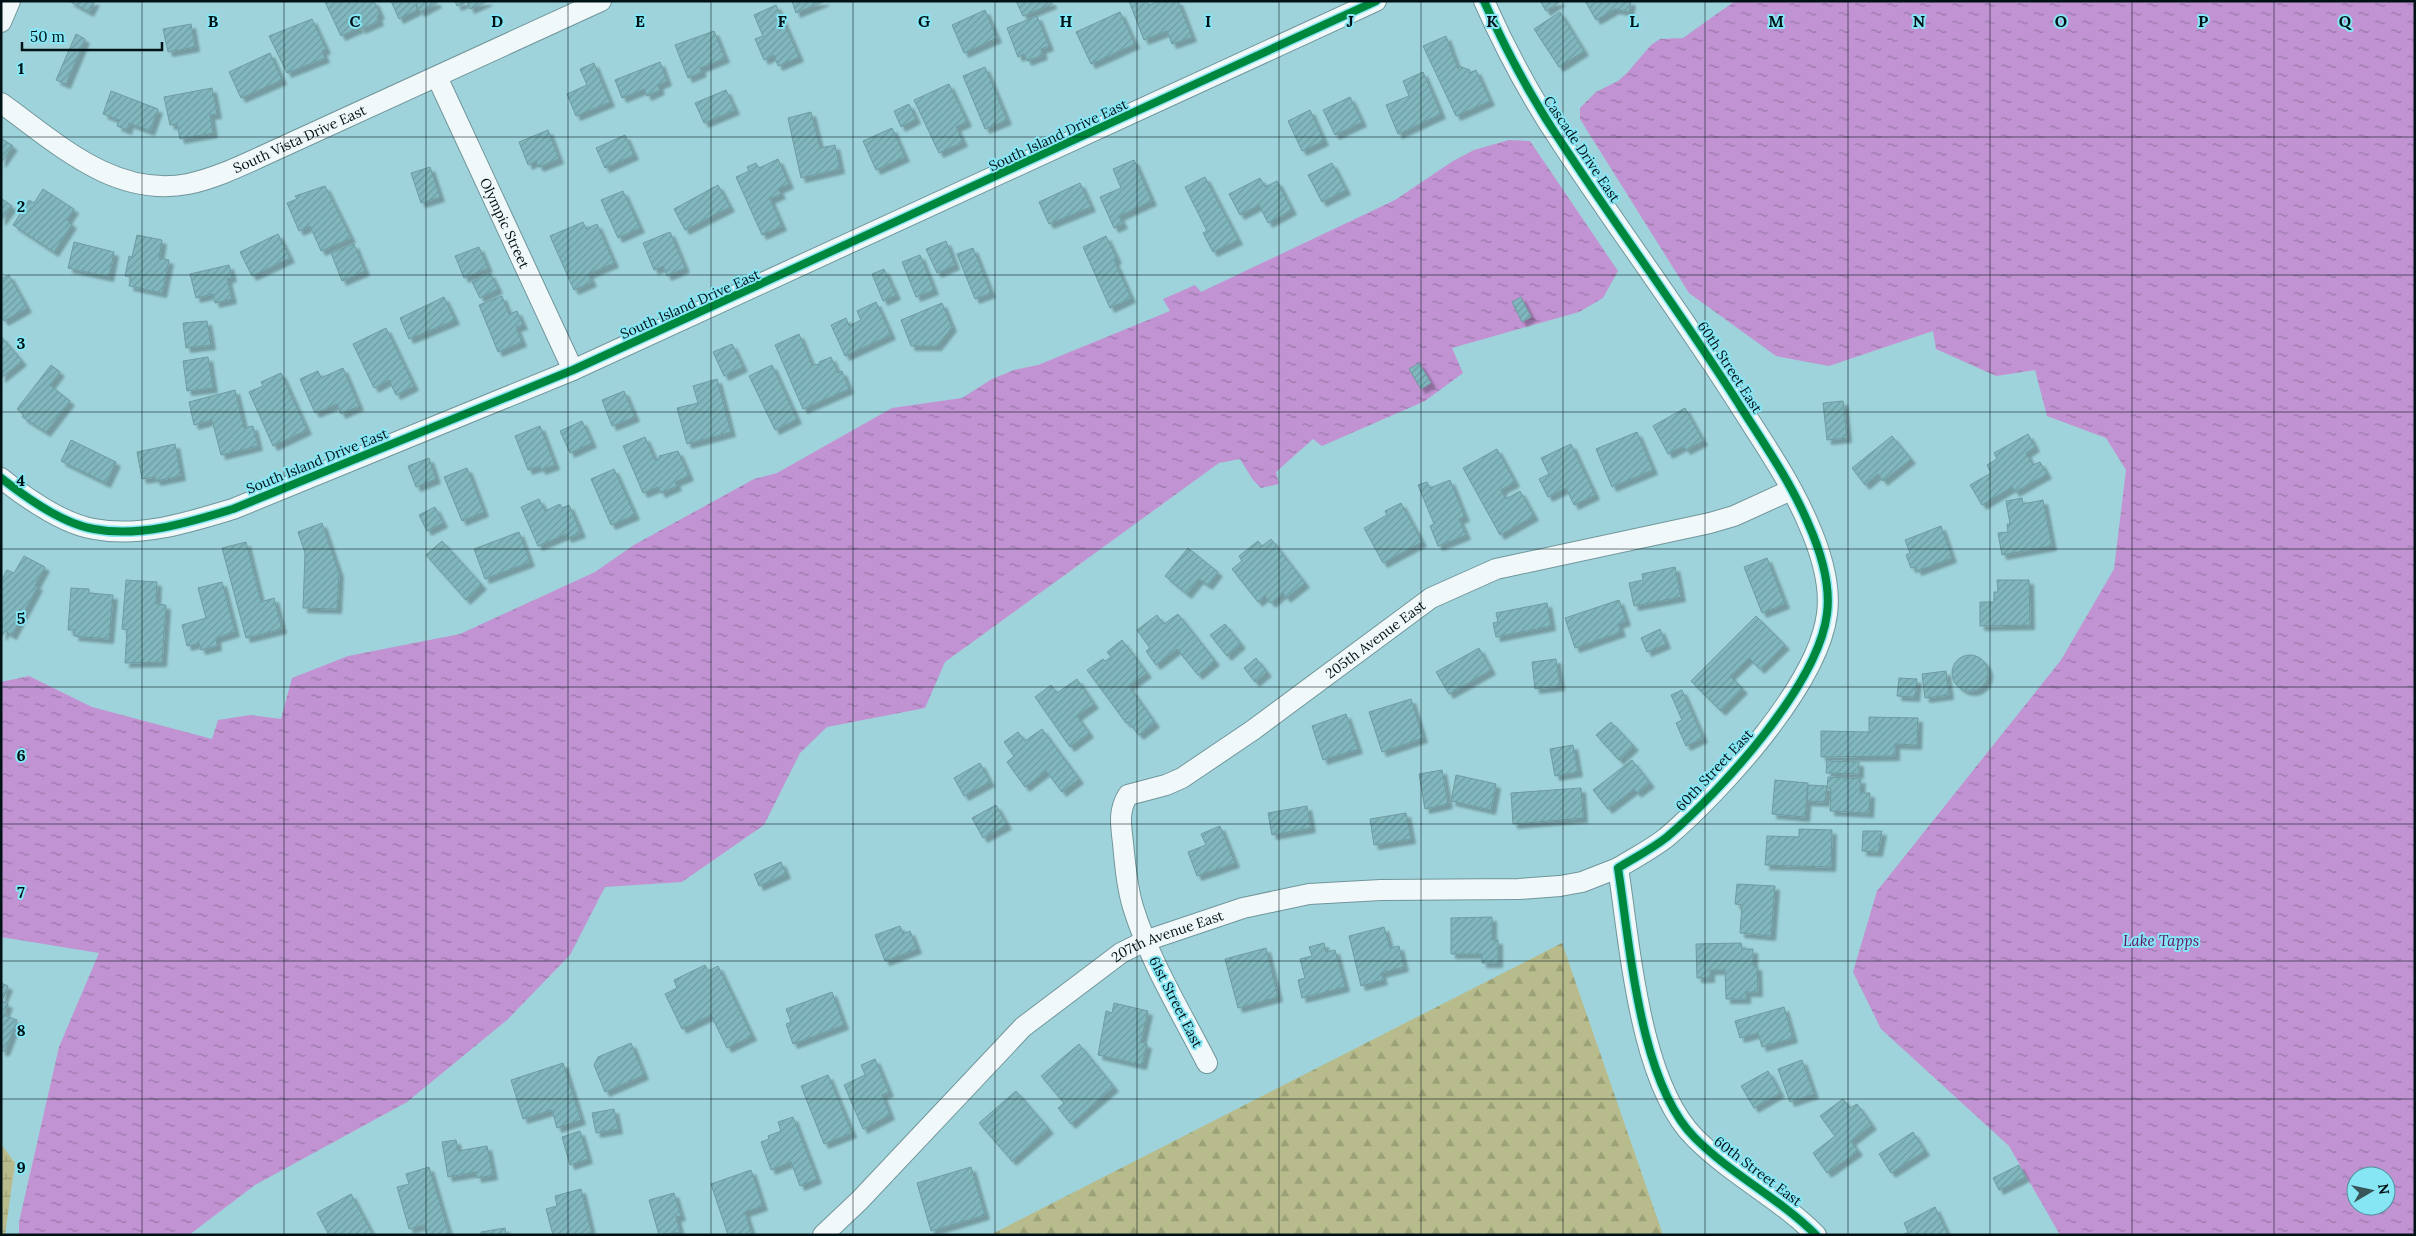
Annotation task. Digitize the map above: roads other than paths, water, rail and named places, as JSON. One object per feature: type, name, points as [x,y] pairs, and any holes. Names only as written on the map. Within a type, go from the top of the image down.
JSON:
[{"type":"street","points":[[1,22],[10,1]]},
{"type":"street","name":"South Vista Drive East","points":[[1,103],[83,162],[120,180],[163,186],[188,184],[215,176],[437,77],[601,1]]},
{"type":"street","name":"South Island Drive East","points":[[1,478],[42,506],[80,526],[94,529],[114,531],[148,530],[186,523],[242,505],[573,370],[1376,1]]},
{"type":"street","name":"Cascade Drive East","points":[[1484,1],[1527,90],[1672,303]]},
{"type":"street","name":"Olympic Street","points":[[437,77],[573,370]]},
{"type":"street","name":"60th Street East","points":[[1672,303],[1704,348],[1808,521],[1827,586],[1827,613],[1818,652],[1808,671],[1765,733],[1718,788],[1664,839],[1618,868],[1647,1046],[1666,1094],[1694,1137],[1729,1168],[1794,1213],[1816,1235]]},
{"type":"street","name":"205th Avenue East","points":[[1145,941],[1133,906],[1125,870],[1120,815],[1122,804],[1128,795],[1166,785],[1182,778],[1253,730],[1431,598],[1496,569],[1710,524],[1734,516],[1791,490]]},
{"type":"street","name":"207th Avenue East","points":[[823,1235],[860,1200],[1023,1027],[1122,952],[1145,941],[1243,908],[1309,894],[1381,890],[1519,889],[1560,886],[1588,880],[1618,868]]},
{"type":"street","name":"61st Street East","points":[[1145,941],[1207,1063]]},
{"type":"water","name":"Lake Tapps","points":[[1735,1],[2415,1],[2415,1235],[2060,1235],[2009,1146],[1881,1029],[1853,972],[1877,891],[2061,660],[2114,569],[2126,470],[2106,438],[2047,416],[2035,370],[1996,376],[1936,349],[1933,331],[1829,366],[1776,356],[1689,293],[1580,119],[1580,108],[1596,92],[1618,81],[1651,45],[1660,39],[1683,38]]},
{"type":"water","points":[[1509,140],[1530,141],[1618,271],[1603,298],[1579,312],[1452,348],[1463,373],[1425,401],[1322,446],[1313,439],[1276,472],[1279,484],[1261,488],[1253,480],[1240,459],[1219,463],[945,662],[925,708],[827,727],[800,753],[764,825],[682,882],[605,887],[570,955],[507,1020],[407,1102],[255,1185],[189,1235],[19,1235],[19,1222],[59,1047],[99,953],[1,937],[1,682],[29,676],[92,707],[212,739],[218,720],[250,715],[281,719],[292,678],[348,656],[460,634],[595,572],[634,545],[754,479],[777,473],[892,408],[962,398],[992,379],[1014,370],[1038,365],[1170,311],[1163,299],[1195,285],[1201,292],[1395,200],[1453,161],[1474,150]]}]
